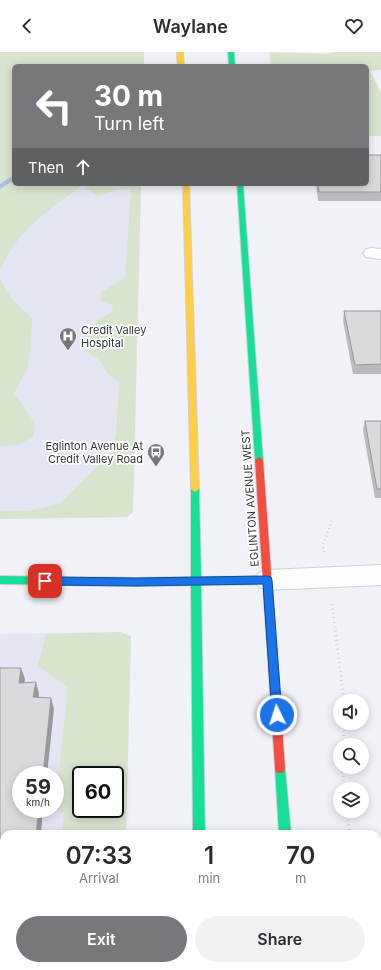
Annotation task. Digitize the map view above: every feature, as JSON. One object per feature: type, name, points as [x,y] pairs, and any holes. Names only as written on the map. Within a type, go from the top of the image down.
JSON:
[{"type":"main road","points":[[180,52],[181,64]]},
{"type":"main road","points":[[231,52],[232,64]]},
{"type":"main road","points":[[186,186],[190,284],[196,580],[198,830]]},
{"type":"main road","name":"EGLINTON AVENUE WEST","points":[[240,186],[285,830]]},
{"type":"main road","points":[[0,580],[136,582],[267,580]]},
{"type":"street","points":[[267,580],[381,575]]},
{"type":"path","points":[[323,545],[332,521]]},
{"type":"path","points":[[332,606],[343,694]]},
{"type":"path","points":[[347,818],[348,830]]},
{"type":"shaded area","name":"Credit Valley Hospital","points":[[0,52],[144,52],[144,64],[12,64],[12,186],[141,186],[133,512],[127,517],[0,519]]},
{"type":"shaded area","points":[[120,632],[131,636],[126,830],[0,830],[0,634]]},
{"type":"green space","points":[[0,52],[144,52],[144,64],[12,64],[12,186],[82,186],[34,222],[15,244],[0,271]]},
{"type":"green space","points":[[269,52],[326,54],[334,52],[381,52],[381,70],[370,71],[381,92],[381,136],[369,136],[369,64],[271,64]]},
{"type":"green space","points":[[82,186],[141,186],[133,512],[127,517],[0,519],[0,511],[27,511],[59,504],[111,453],[116,435],[119,382],[109,375],[99,360],[84,350],[83,340],[97,320],[112,312],[113,305],[101,302],[101,292],[125,278],[131,189],[118,190],[98,196]]},
{"type":"green space","points":[[0,279],[12,299],[32,318],[31,346],[27,370],[14,393],[35,423],[33,436],[19,445],[0,446]]},
{"type":"green space","points":[[120,632],[131,636],[126,830],[62,830],[64,818],[64,766],[60,766],[68,687],[38,666],[46,634]]},
{"type":"building","points":[[369,155],[381,155],[381,192],[319,192],[318,186],[369,186]]},
{"type":"building","points":[[344,311],[381,311],[381,364],[355,365]]},
{"type":"building","points":[[365,421],[381,421],[381,489],[377,489]]},
{"type":"building","points":[[0,668],[21,668],[19,683],[36,682],[33,697],[51,698],[44,766],[12,766],[12,818],[38,818],[36,830],[0,830]]},
{"type":"waterway","points":[[0,187],[12,178]]},
{"type":"traffic: fast","points":[[231,52],[232,64]]},
{"type":"traffic: fast","points":[[240,186],[259,460]]},
{"type":"traffic: fast","points":[[195,489],[199,830]]},
{"type":"traffic: fast","points":[[0,580],[136,582],[267,580]]},
{"type":"traffic: fast","points":[[280,768],[285,830]]},
{"type":"traffic: slow","points":[[180,52],[181,64]]},
{"type":"traffic: slow","points":[[186,186],[195,489]]},
{"type":"traffic: jam","points":[[259,460],[280,768]]},
{"type":"place","name":"Credit Valley Hospital","points":[[68,351]]},
{"type":"place","name":"Eglinton Avenue At Credit Valley Road","points":[[156,467]]},
{"type":"route","points":[[45,581],[136,582],[267,580],[277,715]]}]
